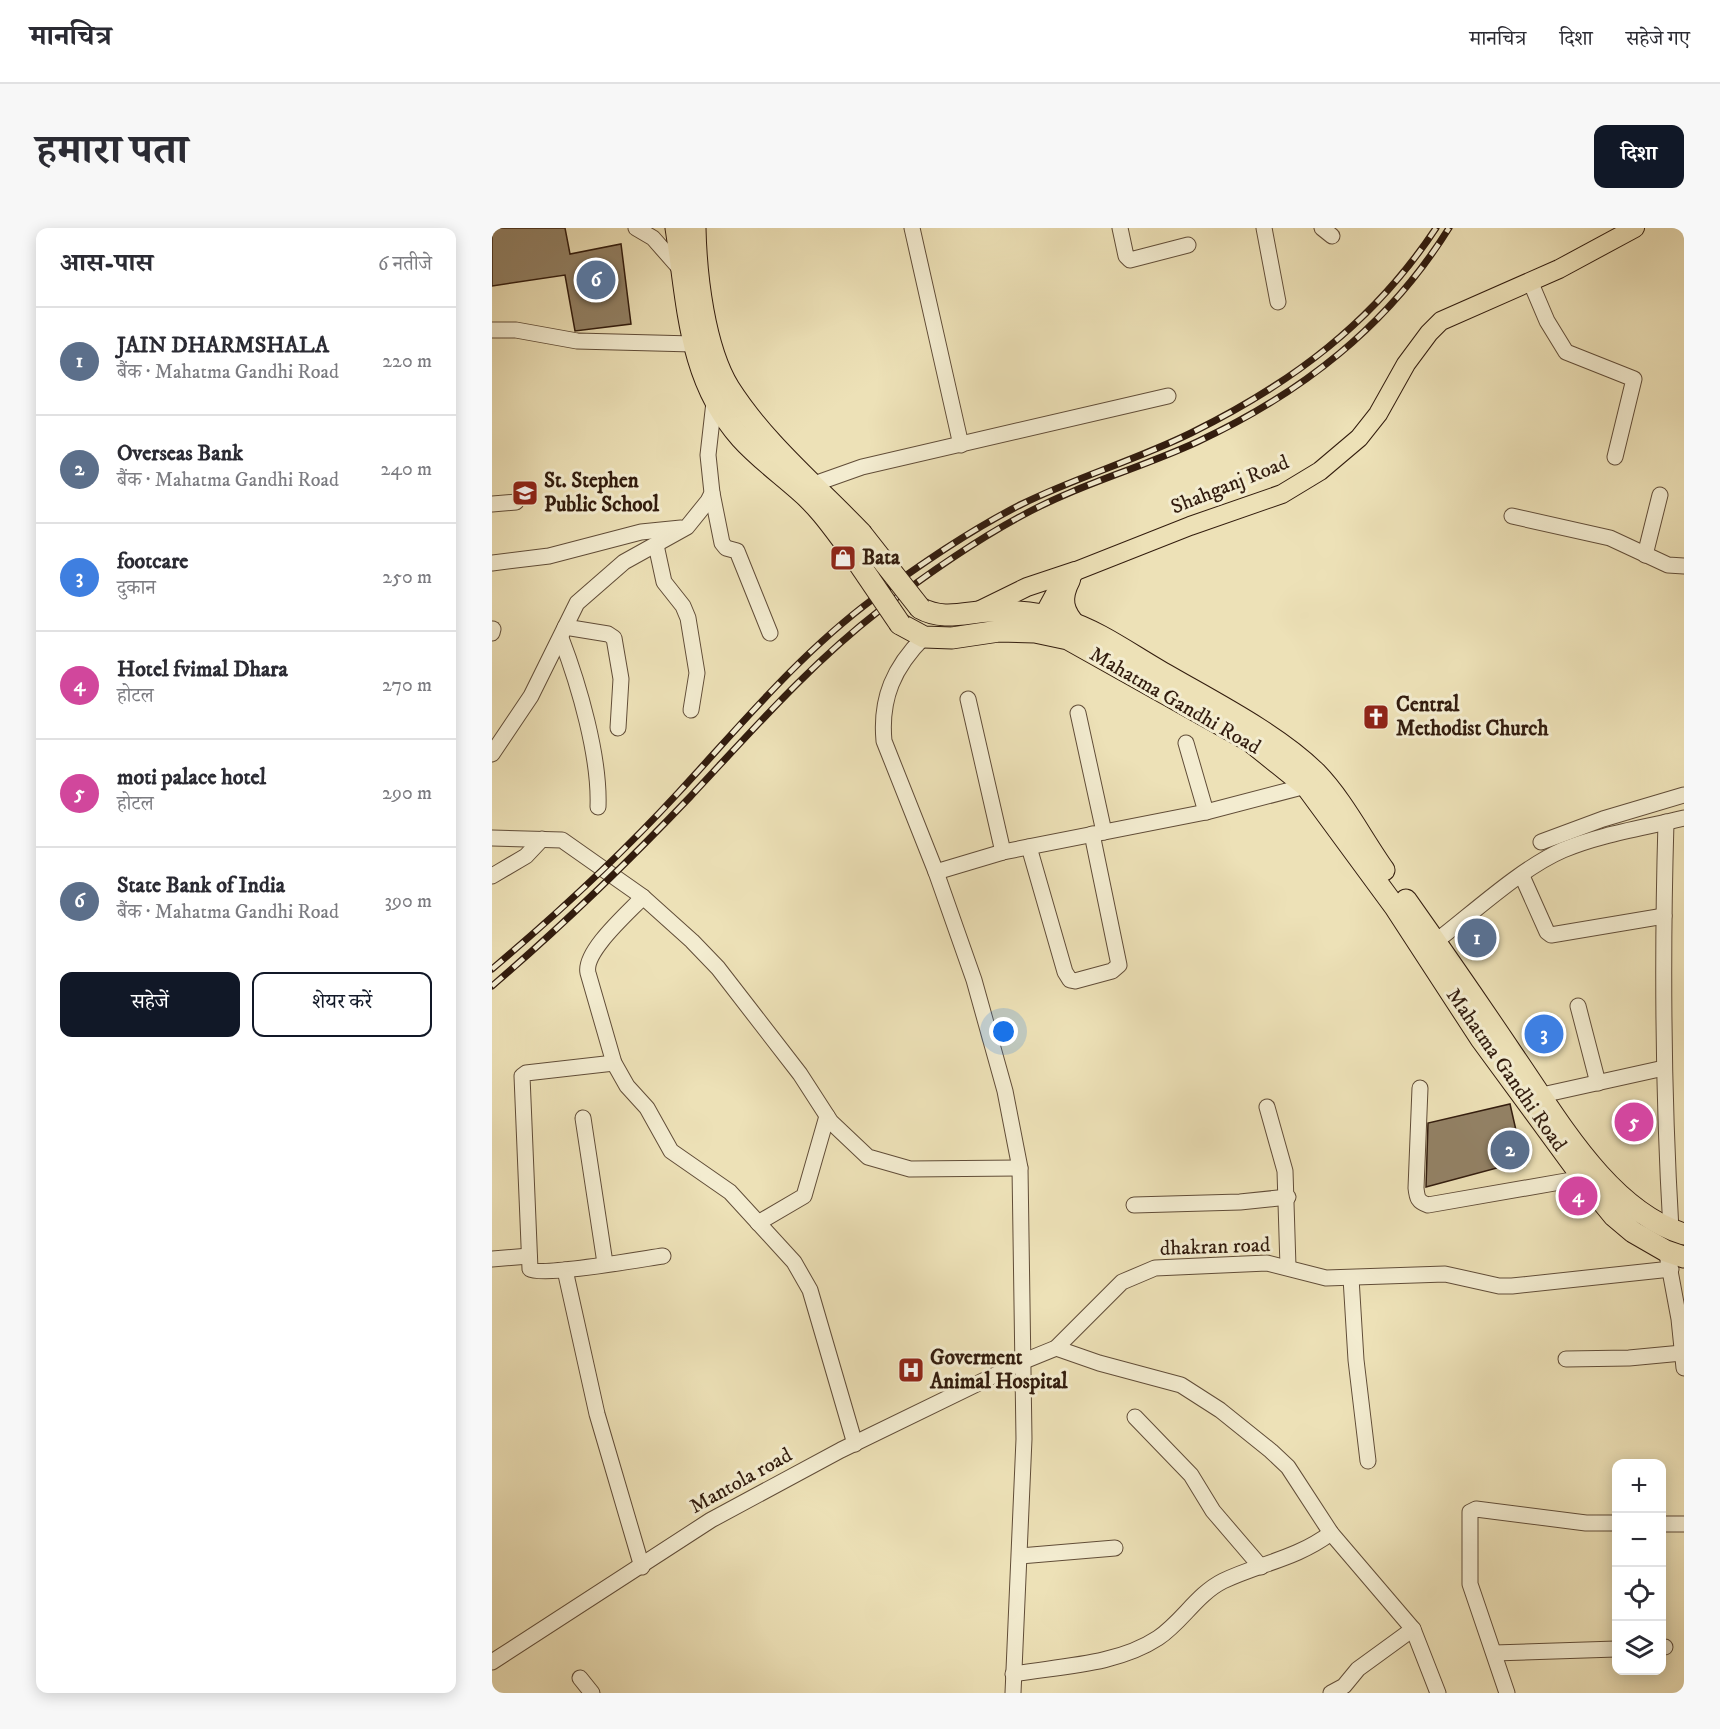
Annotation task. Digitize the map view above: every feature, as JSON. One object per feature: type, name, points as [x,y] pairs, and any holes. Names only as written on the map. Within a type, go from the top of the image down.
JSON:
[{"type":"highway","name":"Mahatma Gandhi Road","points":[[676,228],[688,323],[699,368],[714,402],[741,438],[854,539],[920,608],[938,616],[992,611],[1038,624],[1172,695],[1250,741],[1306,786],[1395,907],[1480,1039],[1583,1178],[1614,1216],[1673,1259]]},
{"type":"highway","name":"Mahatma Gandhi Road","points":[[695,228],[701,295],[715,357],[724,377],[764,435],[814,484],[854,539],[900,624],[924,637],[952,638],[1038,624],[1078,626],[1274,739],[1317,774],[1580,1152],[1633,1208],[1677,1232]]},
{"type":"main road","name":"Shahganj Road","points":[[973,613],[1027,587],[1077,571],[1190,526],[1282,494],[1320,471],[1359,438],[1378,414],[1406,364],[1441,321],[1530,281],[1635,228]]},
{"type":"main road","name":"Shahganj Road","points":[[1038,624],[1056,592],[1077,571]]},
{"type":"main road","points":[[1077,571],[1066,590],[1064,605],[1078,626]]},
{"type":"street","points":[[636,228],[653,238],[682,271]]},
{"type":"street","points":[[912,228],[961,445]]},
{"type":"street","points":[[1120,228],[1126,256],[1130,260],[1188,245]]},
{"type":"street","points":[[1264,228],[1278,302]]},
{"type":"street","points":[[1530,281],[1547,321],[1566,352],[1634,379],[1615,458]]},
{"type":"street","points":[[492,330],[516,330],[577,341],[693,344]]},
{"type":"street","points":[[814,484],[862,467],[1168,396]]},
{"type":"street","points":[[714,402],[708,455],[712,493],[722,543],[726,548],[737,551],[770,633]]},
{"type":"street","points":[[492,754],[531,696],[577,603],[624,562],[687,527],[712,493]]},
{"type":"street","points":[[1645,555],[1660,495]]},
{"type":"street","points":[[492,504],[516,502]]},
{"type":"street","points":[[1512,516],[1610,538],[1668,565],[1684,566]]},
{"type":"street","points":[[492,563],[549,556],[641,532],[687,527]]},
{"type":"street","points":[[656,544],[664,582],[683,606],[688,618],[696,673],[691,710]]},
{"type":"street","points":[[563,633],[608,634],[614,638],[621,679],[618,728]]},
{"type":"street","points":[[563,633],[597,771],[598,807]]},
{"type":"street","points":[[924,637],[898,666],[888,693],[883,727],[889,754],[936,872],[986,1024],[1005,1091],[1020,1168],[1024,1361],[1020,1556],[1013,1693]]},
{"type":"street","points":[[968,699],[1003,852]]},
{"type":"street","points":[[1029,847],[1065,972],[1070,980],[1075,981],[1112,971],[1119,965],[1078,713]]},
{"type":"street","points":[[1186,743],[1206,812]]},
{"type":"street","points":[[936,872],[1003,852],[1206,812],[1306,786]]},
{"type":"street","points":[[1435,942],[1522,876],[1563,850],[1684,795]]},
{"type":"street","points":[[1541,842],[1626,823],[1666,822],[1684,818]]},
{"type":"street","points":[[1666,822],[1664,1068],[1677,1232]]},
{"type":"street","points":[[492,838],[562,840],[643,897],[718,968],[800,1074],[827,1116],[868,1157],[903,1168],[1020,1168]]},
{"type":"street","points":[[492,876],[525,856],[542,839]]},
{"type":"street","points":[[1522,876],[1547,932],[1551,935],[1664,916]]},
{"type":"street","points":[[643,897],[602,941],[587,962],[588,973],[614,1063],[627,1086],[647,1108],[671,1150],[729,1192],[794,1262],[810,1290],[855,1444]]},
{"type":"street","points":[[1578,1006],[1598,1083]]},
{"type":"street","points":[[614,1063],[526,1073],[522,1076],[529,1256],[532,1271],[565,1270],[663,1256]]},
{"type":"street","points":[[1542,1095],[1664,1068]]},
{"type":"street","points":[[1420,1089],[1416,1188],[1418,1200],[1421,1203],[1428,1204],[1583,1178]]},
{"type":"street","points":[[1267,1107],[1285,1171],[1288,1197],[1288,1267]]},
{"type":"street","points":[[758,1222],[804,1196],[827,1116]]},
{"type":"street","points":[[583,1118],[605,1263]]},
{"type":"street","points":[[1134,1204],[1240,1202],[1288,1197]]},
{"type":"street","points":[[492,1259],[529,1256]]},
{"type":"street","points":[[1566,1359],[1683,1360],[1673,1259]]},
{"type":"street","name":"dhakran road","points":[[1059,1344],[1114,1288],[1142,1272],[1155,1268],[1267,1263],[1288,1267],[1306,1275],[1351,1278],[1445,1274],[1499,1286],[1512,1286],[1673,1259]]},
{"type":"street","points":[[565,1270],[597,1414],[642,1567]]},
{"type":"street","points":[[1351,1278],[1356,1360],[1368,1461]]},
{"type":"street","points":[[1059,1344],[1181,1385],[1198,1395],[1262,1444],[1288,1467],[1331,1533],[1413,1629],[1438,1693]]},
{"type":"street","name":"Mantola road","points":[[492,1662],[642,1567],[711,1520],[855,1444],[1059,1344]]},
{"type":"street","points":[[1136,1417],[1191,1475],[1213,1511],[1261,1567]]},
{"type":"street","points":[[1507,1693],[1470,1584],[1470,1512],[1476,1509],[1586,1523],[1612,1523]]},
{"type":"street","points":[[1666,1524],[1684,1524]]},
{"type":"street","points":[[1013,1674],[1108,1659],[1151,1643],[1166,1633],[1208,1590],[1224,1581],[1309,1548],[1331,1533]]},
{"type":"street","points":[[1020,1556],[1114,1548]]},
{"type":"street","points":[[1331,1693],[1344,1686],[1358,1669],[1413,1629]]},
{"type":"street","points":[[1494,1653],[1612,1649]]},
{"type":"street","points":[[580,1678],[592,1693]]},
{"type":"building","points":[[492,228],[565,228],[570,254],[621,244],[631,324],[575,331],[565,275],[492,286]]},
{"type":"building","points":[[1510,1104],[1523,1161],[1426,1187],[1428,1123]]},
{"type":"railway","points":[[492,969],[611,862],[795,667],[846,620],[946,548],[1003,514],[1064,485],[1170,443],[1228,414],[1263,393],[1328,347],[1357,321],[1412,262],[1436,228]]},
{"type":"railway","points":[[492,986],[618,870],[805,676],[880,610],[987,535],[1025,514],[1067,494],[1197,442],[1272,402],[1307,379],[1370,326],[1399,296],[1449,228]]},
{"type":"place","name":"State Bank of India","points":[[596,280]]},
{"type":"place","name":"St. Stephen Public School","points":[[525,493]]},
{"type":"place","name":"Bata","points":[[843,558]]},
{"type":"place","name":"Central Methodist Church","points":[[1376,717]]},
{"type":"place","name":"JAIN DHARMSHALA","points":[[1477,938]]},
{"type":"place","name":"footcare","points":[[1544,1034]]},
{"type":"place","name":"moti palace hotel","points":[[1634,1122]]},
{"type":"place","name":"Overseas Bank","points":[[1510,1150]]},
{"type":"place","name":"Hotel fvimal Dhara","points":[[1578,1196]]},
{"type":"place","name":"Goverment Animal Hospital","points":[[911,1370]]}]
